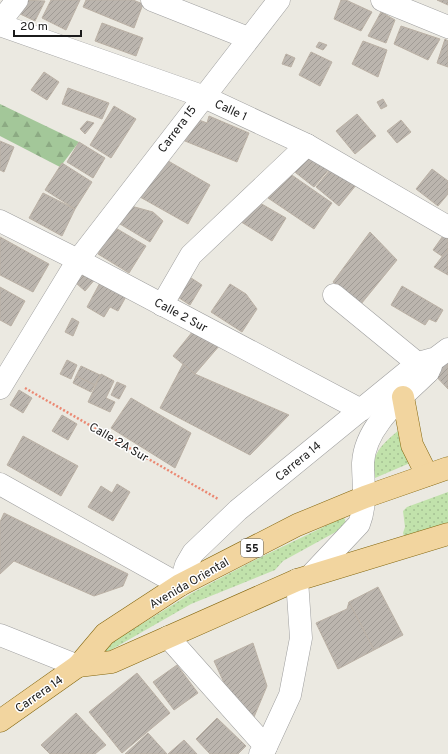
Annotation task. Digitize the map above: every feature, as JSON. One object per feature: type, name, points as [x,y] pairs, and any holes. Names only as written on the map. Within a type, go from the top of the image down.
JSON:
[{"type":"main road","points":[[403,397],[412,445],[427,475]]},
{"type":"main road","name":"Avenida Oriental","points":[[78,666],[105,634],[180,585],[297,525],[365,497],[448,468]]},
{"type":"main road","points":[[78,666],[112,662],[304,577],[448,534]]},
{"type":"main road","name":"Carrera 14","points":[[0,721],[78,666]]},
{"type":"street","points":[[0,24],[17,0]]},
{"type":"street","points":[[152,0],[248,38]]},
{"type":"street","name":"Carrera 15","points":[[2,380],[78,260],[202,96],[279,0]]},
{"type":"street","points":[[382,0],[448,27]]},
{"type":"street","name":"Calle 1","points":[[0,24],[202,96],[307,145],[448,227]]},
{"type":"street","points":[[162,305],[191,255],[307,145]]},
{"type":"street","name":"Calle 2 Sur","points":[[0,221],[78,260],[361,410]]},
{"type":"street","points":[[168,637],[263,751],[290,695],[301,638],[304,577],[359,524],[363,514],[365,497],[363,462],[376,426],[403,397],[432,360],[334,295]]},
{"type":"street","name":"Carrera 14","points":[[180,585],[186,565],[193,553],[238,510],[361,410],[432,360]]},
{"type":"street","points":[[0,484],[180,585]]},
{"type":"street","points":[[0,635],[78,666]]},
{"type":"path","name":"Calle 2A Sur","points":[[2,380],[238,510]]},
{"type":"green space","points":[[0,104],[79,142],[60,167],[0,136]]},
{"type":"green space","points":[[399,430],[410,463],[375,478],[374,462],[379,450]]},
{"type":"green space","points":[[448,492],[448,526],[405,538],[403,533],[405,527],[403,511],[407,507]]},
{"type":"green space","points":[[344,517],[346,523],[343,528],[283,561],[275,570],[191,604],[102,655],[109,644],[192,593],[255,560]]},
{"type":"building","points":[[22,0],[45,1],[35,21],[16,12]]},
{"type":"building","points":[[51,0],[80,0],[66,30],[42,18]]},
{"type":"building","points":[[86,0],[133,0],[143,4],[134,28],[83,7]]},
{"type":"building","points":[[341,0],[346,0],[372,12],[361,31],[334,19]]},
{"type":"building","points":[[437,0],[448,0],[448,5]]},
{"type":"building","points":[[381,12],[395,20],[386,43],[368,36]]},
{"type":"building","points":[[102,23],[143,38],[136,56],[95,41]]},
{"type":"building","points":[[401,26],[440,39],[428,60],[394,44]]},
{"type":"building","points":[[445,39],[448,41],[448,67],[437,63]]},
{"type":"building","points":[[363,41],[387,50],[378,77],[352,64]]},
{"type":"building","points":[[319,42],[327,45],[323,50],[316,47]]},
{"type":"building","points":[[311,52],[332,62],[320,86],[299,75]]},
{"type":"building","points":[[286,54],[295,58],[291,67],[282,64]]},
{"type":"building","points":[[44,72],[59,82],[47,100],[31,90]]},
{"type":"building","points":[[68,88],[109,103],[102,119],[62,104]]},
{"type":"building","points":[[383,99],[387,106],[381,109],[377,102]]},
{"type":"building","points":[[114,106],[136,119],[111,158],[90,145]]},
{"type":"building","points":[[357,114],[376,136],[355,154],[336,131]]},
{"type":"building","points":[[209,116],[249,133],[237,162],[180,139],[191,123],[196,125],[199,120],[207,123]]},
{"type":"building","points":[[401,120],[411,132],[397,143],[387,131]]},
{"type":"building","points":[[87,121],[94,123],[85,134],[80,129]]},
{"type":"building","points":[[0,141],[14,147],[4,172],[0,170]]},
{"type":"building","points":[[79,142],[105,158],[93,178],[67,162]]},
{"type":"building","points":[[307,149],[330,168],[314,187],[291,169]]},
{"type":"building","points":[[163,158],[210,185],[188,224],[140,197]]},
{"type":"building","points":[[62,163],[92,182],[75,209],[45,190]]},
{"type":"building","points":[[334,165],[357,184],[339,206],[316,187]]},
{"type":"building","points":[[432,169],[448,181],[448,194],[438,206],[416,189]]},
{"type":"building","points":[[286,171],[332,203],[314,229],[268,198]]},
{"type":"building","points":[[43,193],[75,209],[62,236],[29,218]]},
{"type":"building","points":[[260,203],[286,218],[272,241],[238,220],[247,206],[255,210]]},
{"type":"building","points":[[131,206],[153,212],[163,221],[150,242],[120,224]]},
{"type":"building","points":[[114,227],[146,246],[129,273],[98,254]]},
{"type":"building","points":[[370,232],[397,260],[361,304],[333,282]]},
{"type":"building","points":[[445,233],[448,235],[448,255],[446,259],[433,250]]},
{"type":"building","points":[[0,237],[49,264],[33,292],[0,275]]},
{"type":"building","points":[[448,249],[448,275],[434,267]]},
{"type":"building","points":[[88,269],[97,277],[85,291],[76,283]]},
{"type":"building","points":[[185,274],[202,285],[190,305],[173,294]]},
{"type":"building","points":[[102,279],[128,293],[118,311],[110,307],[104,317],[87,307]]},
{"type":"building","points":[[230,284],[246,294],[257,309],[242,332],[211,312]]},
{"type":"building","points":[[402,286],[443,310],[436,322],[429,319],[425,325],[391,305]]},
{"type":"building","points":[[0,287],[25,301],[11,326],[0,320]]},
{"type":"building","points":[[72,318],[79,322],[73,336],[65,332]]},
{"type":"building","points":[[197,326],[220,345],[195,374],[173,356]]},
{"type":"building","points":[[448,354],[448,389],[430,370]]},
{"type":"building","points":[[67,360],[77,365],[71,379],[60,374]]},
{"type":"building","points":[[183,364],[195,374],[289,415],[250,455],[160,408]]},
{"type":"building","points":[[81,366],[100,375],[95,385],[76,376]]},
{"type":"building","points":[[101,374],[114,381],[106,398],[115,402],[110,412],[88,402]]},
{"type":"building","points":[[76,376],[95,385],[91,392],[73,383]]},
{"type":"building","points":[[117,382],[126,386],[119,399],[111,395]]},
{"type":"building","points":[[19,390],[32,398],[23,413],[10,405]]},
{"type":"building","points":[[131,398],[191,433],[175,468],[111,428]]},
{"type":"building","points":[[62,415],[77,424],[68,440],[52,431]]},
{"type":"building","points":[[23,436],[78,466],[61,496],[7,465]]},
{"type":"building","points":[[117,484],[130,492],[113,521],[88,507],[101,486],[112,493]]},
{"type":"building","points":[[4,513],[128,574],[123,586],[94,596],[14,561],[0,574],[0,522]]},
{"type":"building","points":[[378,587],[403,635],[374,650],[349,602]]},
{"type":"building","points":[[349,602],[374,650],[338,669],[316,623],[347,609]]},
{"type":"building","points":[[253,643],[267,686],[254,717],[231,698],[214,661]]},
{"type":"building","points":[[177,665],[198,693],[174,710],[153,682]]},
{"type":"building","points":[[137,673],[170,713],[122,753],[89,712]]},
{"type":"building","points":[[76,713],[106,745],[95,754],[50,754],[41,745]]},
{"type":"building","points":[[217,718],[246,746],[238,754],[210,754],[196,739]]},
{"type":"building","points":[[148,733],[167,754],[125,754]]},
{"type":"building","points":[[184,740],[197,754],[168,754]]}]
